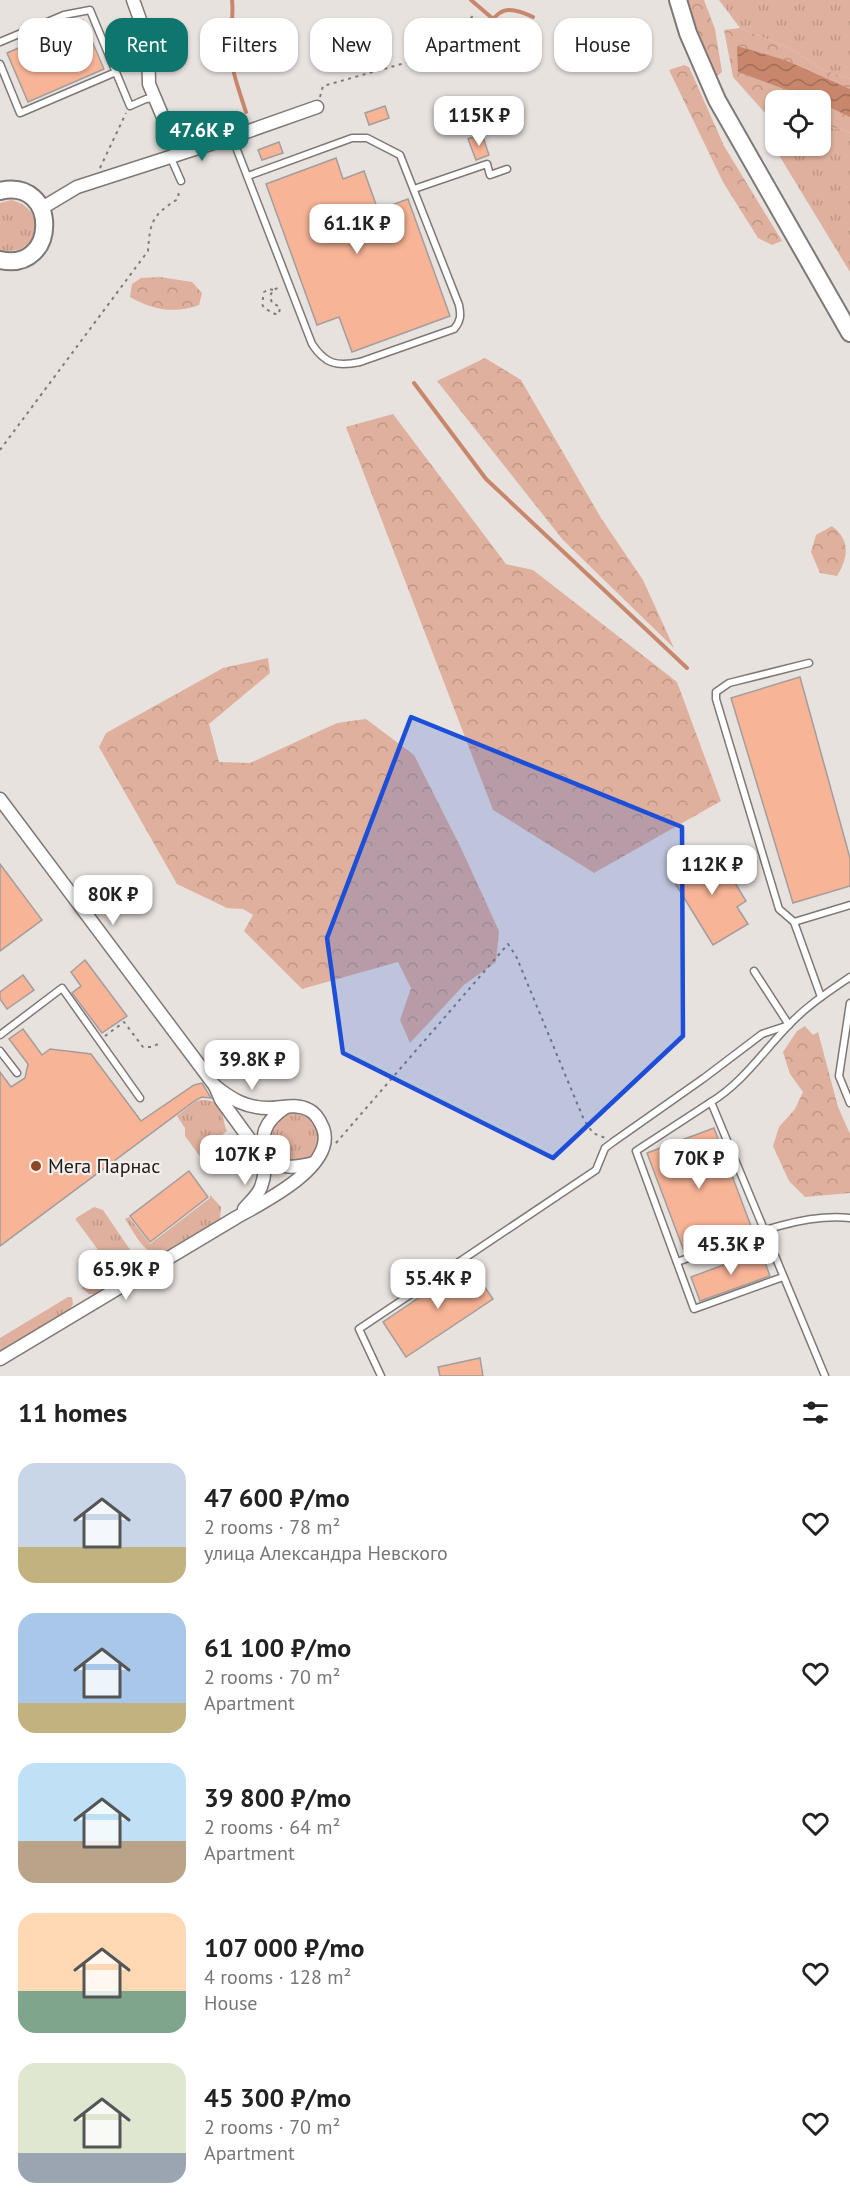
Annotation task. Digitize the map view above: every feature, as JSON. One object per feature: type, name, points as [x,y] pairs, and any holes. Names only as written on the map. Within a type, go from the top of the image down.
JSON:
[{"type":"main road","points":[[678,0],[688,33],[717,100],[850,333]]},
{"type":"main road","points":[[0,191],[17,190],[27,194],[42,208],[45,220],[45,233],[40,245],[32,254],[20,260],[0,260]]},
{"type":"street","points":[[133,0],[148,42],[149,84],[174,155]]},
{"type":"street","points":[[42,208],[77,188],[317,107]]},
{"type":"street","points":[[0,799],[214,1086],[220,1100],[264,1159],[275,1165],[289,1168],[319,1158]]},
{"type":"street","points":[[0,1359],[237,1216],[263,1203],[306,1173],[319,1158],[324,1143],[324,1131],[319,1120],[311,1111],[298,1106],[253,1107],[237,1102],[214,1086]]},
{"type":"street","points":[[237,1216],[261,1188],[264,1130],[268,1121],[287,1107]]},
{"type":"lane","points":[[0,42],[64,15],[90,10],[105,46]]},
{"type":"lane","points":[[0,64],[20,113],[116,72],[130,105],[153,98]]},
{"type":"lane","points":[[232,137],[312,344],[320,356],[344,365],[360,362],[454,329],[459,323],[461,315],[459,305],[400,155],[367,138],[352,138],[248,176]]},
{"type":"lane","points":[[174,155],[181,181]]},
{"type":"lane","points":[[414,189],[487,164],[490,175],[507,169]]},
{"type":"lane","points":[[809,663],[729,683],[716,692],[716,699],[779,909],[794,922],[821,997]]},
{"type":"lane","points":[[794,922],[850,905]]},
{"type":"lane","points":[[754,971],[789,1025]]},
{"type":"lane","points":[[783,1277],[694,1309],[636,1151],[738,1082],[789,1025],[821,997],[850,979]]},
{"type":"lane","points":[[0,1035],[62,988],[140,1098]]},
{"type":"lane","points":[[850,1003],[839,1076],[850,1103]]},
{"type":"lane","points":[[381,1376],[358,1329],[596,1170],[605,1148],[762,1034],[789,1025]]},
{"type":"lane","points":[[0,1051],[17,1073]]},
{"type":"lane","points":[[711,1102],[825,1376]]},
{"type":"lane","points":[[677,1262],[764,1231],[817,1218],[850,1218]]},
{"type":"path","points":[[317,107],[323,86],[444,52],[475,13]]},
{"type":"path","points":[[99,172],[130,105]]},
{"type":"path","points":[[0,450],[148,252],[150,227],[161,210],[178,199],[181,181]]},
{"type":"path","points":[[273,290],[270,300],[280,307],[279,314],[264,308],[262,303],[264,292],[288,283]]},
{"type":"path","points":[[319,1158],[335,1145],[508,944],[516,956],[584,1120],[593,1133],[613,1142]]},
{"type":"path","points":[[100,1040],[124,1022],[143,1047],[152,1047],[160,1043]]},
{"type":"highlighted area","points":[[411,717],[682,827],[683,1036],[553,1158],[343,1053],[327,938]]},
{"type":"green space","points":[[687,0],[704,0],[715,29],[722,72],[716,77],[698,34]]},
{"type":"green space","points":[[719,0],[850,0],[850,79],[824,70],[789,48],[740,28]]},
{"type":"green space","points":[[740,28],[789,48],[824,70],[850,79],[850,133],[831,128],[831,90],[765,90],[765,113],[733,77],[724,30]]},
{"type":"green space","points":[[684,65],[689,67],[724,146],[782,241],[772,245],[758,238],[723,182],[669,70]]},
{"type":"green space","points":[[831,128],[850,133],[850,272],[779,156],[831,156]]},
{"type":"green space","points":[[11,200],[23,205],[31,213],[35,222],[35,231],[31,240],[24,247],[14,251],[0,250],[0,203]]},
{"type":"green space","points":[[160,277],[192,282],[202,293],[199,305],[172,310],[155,308],[130,297],[132,284],[141,278]]},
{"type":"green space","points":[[485,358],[521,380],[601,518],[643,580],[674,648],[563,540],[437,381]]},
{"type":"green space","points":[[393,414],[506,564],[533,570],[677,682],[721,801],[594,873],[493,810],[346,427]]},
{"type":"green space","points":[[832,526],[842,537],[846,549],[844,562],[837,576],[820,573],[811,552],[816,535]]},
{"type":"green space","points":[[268,658],[270,673],[209,724],[219,762],[250,763],[337,723],[366,719],[414,755],[461,848],[499,931],[496,962],[464,985],[410,1043],[400,1020],[411,988],[398,962],[302,989],[244,931],[253,915],[243,909],[227,908],[177,884],[99,747],[106,733],[223,668]]},
{"type":"green space","points":[[805,1026],[813,1035],[818,1032],[838,1107],[850,1134],[850,1193],[805,1197],[789,1181],[773,1146],[779,1127],[795,1109],[803,1092],[790,1074],[783,1052],[797,1031]]},
{"type":"green space","points":[[202,1100],[219,1106],[227,1131],[208,1146],[218,1160],[210,1165],[214,1171],[212,1173],[185,1136],[185,1128],[177,1116],[196,1101]]},
{"type":"green space","points":[[293,1113],[311,1120],[318,1138],[311,1156],[293,1163],[275,1156],[268,1138],[275,1120]]},
{"type":"green space","points":[[210,1195],[221,1207],[220,1219],[159,1255],[144,1246],[125,1219],[129,1217],[150,1244],[210,1198]]},
{"type":"green space","points":[[94,1207],[103,1210],[137,1260],[135,1269],[95,1294],[89,1294],[82,1288],[110,1266],[76,1220]]},
{"type":"green space","points":[[68,1297],[72,1297],[73,1304],[70,1309],[0,1351],[0,1338]]},
{"type":"water","points":[[737,46],[785,60],[850,89],[850,117],[831,108],[831,90],[787,90],[738,72]]},
{"type":"building","points":[[93,43],[104,69],[28,102],[7,53],[18,48],[18,72],[93,72]]},
{"type":"building","points":[[385,106],[389,118],[369,125],[365,113]]},
{"type":"building","points":[[482,134],[489,155],[476,160],[468,139]]},
{"type":"building","points":[[279,142],[283,153],[262,160],[258,150]]},
{"type":"building","points":[[336,158],[343,179],[364,171],[378,210],[408,199],[450,316],[352,352],[339,317],[317,325],[266,184]]},
{"type":"building","points":[[800,677],[850,858],[850,886],[793,903],[731,698]]},
{"type":"building","points":[[714,848],[746,901],[737,907],[748,924],[713,945],[670,875]]},
{"type":"building","points":[[0,864],[42,920],[0,951]]},
{"type":"building","points":[[85,960],[127,1016],[102,1033],[72,993],[81,986],[71,972]]},
{"type":"building","points":[[23,975],[34,990],[7,1009],[0,999],[0,992]]},
{"type":"building","points":[[23,1029],[42,1055],[50,1049],[91,1054],[141,1121],[194,1085],[202,1083],[211,1098],[202,1097],[196,1100],[0,1246],[0,1072],[11,1087],[25,1078],[28,1064],[9,1039]]},
{"type":"building","points":[[714,1128],[751,1226],[684,1251],[647,1153]]},
{"type":"building","points":[[189,1171],[208,1197],[150,1242],[130,1216]]},
{"type":"building","points":[[761,1251],[770,1276],[700,1301],[691,1277]]},
{"type":"building","points":[[469,1264],[493,1299],[406,1357],[383,1322]]},
{"type":"building","points":[[480,1358],[483,1376],[440,1376],[438,1367]]},
{"type":"waterway","points":[[232,0],[230,47],[232,64],[246,112]]},
{"type":"waterway","points":[[471,0],[492,18]]},
{"type":"waterway","points":[[493,18],[499,13],[510,10],[533,17]]},
{"type":"waterway","points":[[414,383],[486,479],[687,668]]},
{"type":"place","name":"Мега Парнас","points":[[36,1166]]}]
